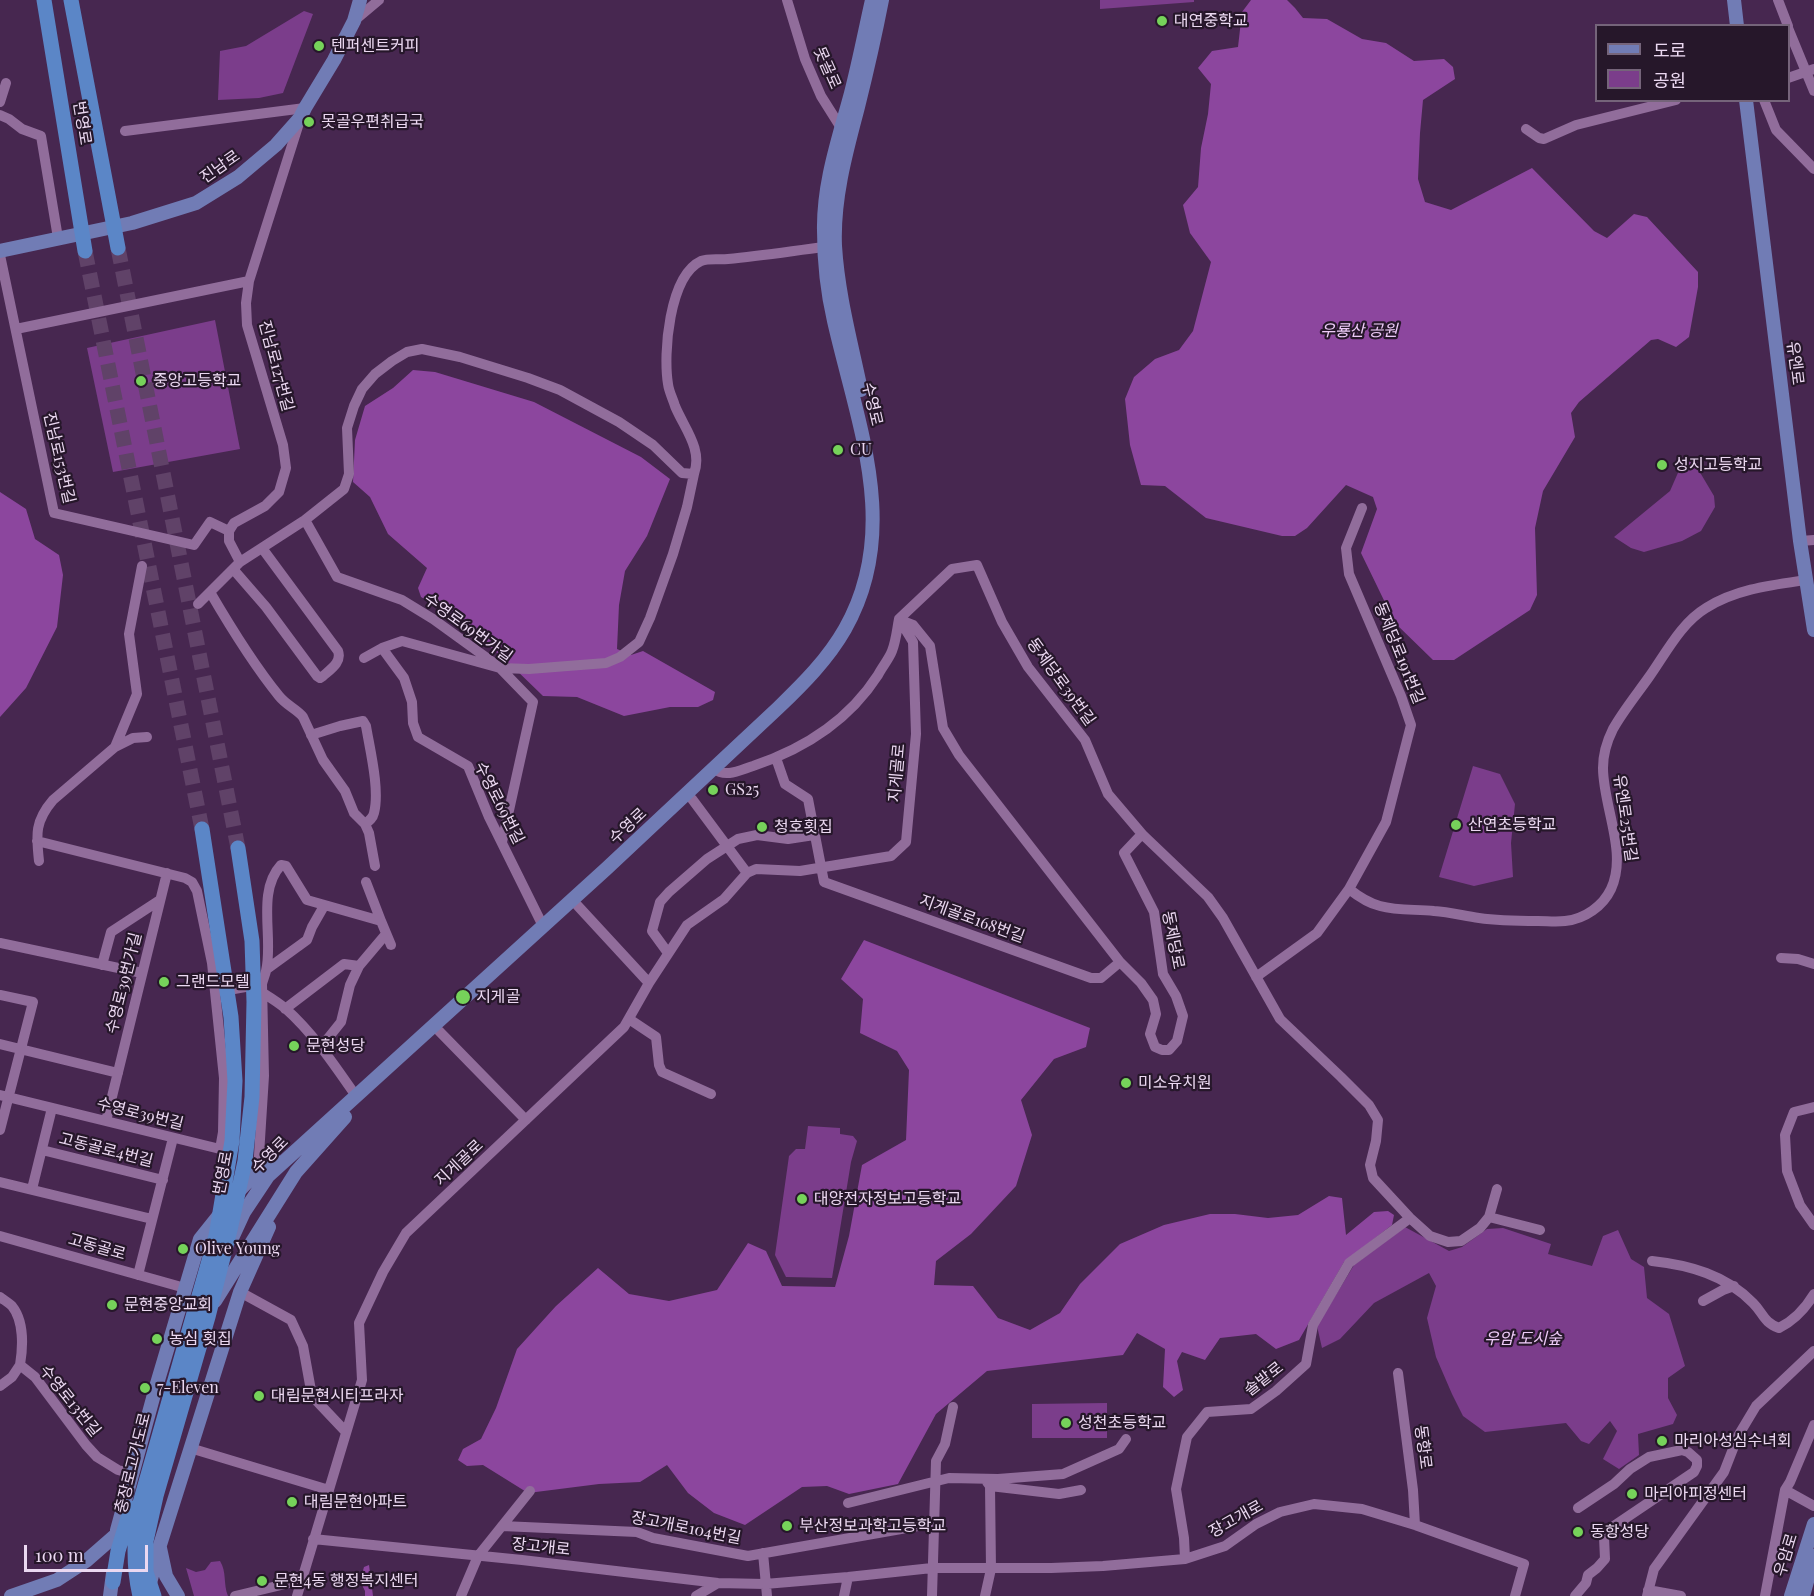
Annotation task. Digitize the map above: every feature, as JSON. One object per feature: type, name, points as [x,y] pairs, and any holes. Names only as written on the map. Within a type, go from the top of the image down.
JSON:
[{"type":"highway","name":"번영로","points":[[44,0],[85,251]]},
{"type":"highway","name":"번영로","points":[[71,0],[118,248]]},
{"type":"highway","name":"번영로","points":[[176,1376],[216,1236],[235,1080],[231,1017],[202,829]]},
{"type":"highway","name":"번영로","points":[[156,1496],[208,1317],[245,1161],[252,1097],[254,1002],[252,941],[238,848]]},
{"type":"highway","points":[[111,1589],[124,1524],[226,1145]]},
{"type":"highway","points":[[160,1515],[230,1272],[241,1223],[245,1161]]},
{"type":"highway","name":"충장로고가도로","points":[[136,1592],[134,1541],[138,1510],[176,1376]]},
{"type":"highway","name":"충장로고가도로","points":[[154,1596],[146,1572],[146,1541],[156,1496]]},
{"type":"main road","name":"진남로","points":[[58,238],[132,223],[196,203],[238,177],[276,145],[302,113],[333,62],[354,21],[360,0]]},
{"type":"main road","name":"수영로","points":[[136,1592],[151,1488],[177,1403],[216,1297],[302,1164],[346,1116],[692,799],[806,681],[836,644],[853,615],[871,557],[874,514],[872,487],[850,381],[833,319],[824,247],[825,200],[833,157],[872,0]]},
{"type":"main road","name":"수영로","points":[[111,1589],[143,1502],[210,1281],[263,1174],[308,1141],[543,926],[798,701],[840,652],[860,619],[878,566],[883,521],[881,493],[844,310],[835,245],[837,209],[848,144],[882,0]]},
{"type":"main road","points":[[1734,0],[1737,24]]},
{"type":"main road","name":"유엔로","points":[[1746,102],[1807,540],[1806,580],[1814,630]]},
{"type":"main road","points":[[0,253],[58,238]]},
{"type":"main road","name":"수영로","points":[[146,1596],[240,1292],[302,1164]]},
{"type":"main road","points":[[11,1596],[57,1580],[86,1561],[124,1524],[133,1474],[156,1387],[200,1239],[228,1203],[263,1174],[273,1188],[275,1198],[267,1217]]},
{"type":"main road","points":[[136,1592],[160,1515]]},
{"type":"main road","points":[[160,1515],[160,1545],[166,1576],[178,1596]]},
{"type":"main road","name":"우암로","points":[[1791,1596],[1814,1524]]},
{"type":"main road","name":"우암로","points":[[1803,1596],[1814,1556]]},
{"type":"street","points":[[354,21],[379,0]]},
{"type":"street","name":"못골로","points":[[787,0],[805,59],[821,96],[842,126],[848,144]]},
{"type":"street","points":[[1778,0],[1787,24]]},
{"type":"street","points":[[1790,31],[1810,70],[1814,91]]},
{"type":"street","points":[[1790,77],[1810,70]]},
{"type":"street","points":[[0,102],[6,83]]},
{"type":"street","points":[[1526,129],[1544,139],[1576,124],[1668,102]]},
{"type":"street","points":[[1765,102],[1776,130],[1814,169]]},
{"type":"street","points":[[125,131],[302,113]]},
{"type":"street","name":"진남로127번길","points":[[228,531],[234,523],[265,506],[279,492],[286,468],[283,445],[248,325],[246,303],[249,280],[302,113]]},
{"type":"street","points":[[0,115],[21,129],[40,136],[58,238]]},
{"type":"street","points":[[364,658],[402,641],[500,668],[529,669],[606,663],[620,657],[639,642],[673,554],[697,465],[694,444],[668,386],[665,358],[668,328],[675,298],[682,283],[690,270],[699,262],[708,259],[824,247]]},
{"type":"street","name":"진남로153번길","points":[[0,253],[54,513],[194,545],[210,522],[228,531]]},
{"type":"street","points":[[16,329],[249,280]]},
{"type":"street","points":[[198,604],[237,566],[305,520],[344,489],[348,474],[347,428],[354,405],[362,389],[375,374],[407,352],[422,349],[460,357],[560,390],[619,422],[653,445],[682,473],[694,474]]},
{"type":"street","name":"동제당로191번길","points":[[1256,977],[1317,933],[1349,888],[1386,822],[1411,725],[1349,574],[1346,548],[1362,508]]},
{"type":"street","name":"수영로69번가길","points":[[305,520],[337,577],[402,600],[454,633],[500,668],[533,702],[502,842]]},
{"type":"street","points":[[228,531],[228,541],[237,566],[320,678],[338,660],[340,656],[338,651],[261,548]]},
{"type":"street","name":"동제당로39번길","points":[[899,619],[952,568],[977,565],[1002,622],[1029,667],[1085,740],[1108,794],[1142,834]]},
{"type":"street","points":[[115,747],[137,694],[129,634],[142,566]]},
{"type":"street","name":"유엔로25번길","points":[[1349,888],[1360,898],[1380,907],[1435,911],[1500,920],[1566,921],[1595,909],[1605,900],[1617,872],[1617,855],[1603,767],[1606,746],[1625,710],[1695,615],[1726,598],[1763,586],[1806,580]]},
{"type":"street","points":[[210,592],[261,673],[287,706],[300,712],[323,760],[345,791],[354,813],[366,824],[375,866]]},
{"type":"street","points":[[717,771],[729,773],[776,758],[815,737],[848,712],[868,689],[892,652],[899,619]]},
{"type":"street","name":"지게골로","points":[[297,1596],[362,1380],[359,1323],[383,1272],[406,1233],[624,1027],[649,983],[687,925],[724,899],[747,873],[756,869],[800,871],[891,856],[906,842],[916,734],[915,688],[913,642],[899,619]]},
{"type":"street","name":"동제당로","points":[[899,619],[913,625],[930,646],[943,728],[959,755],[1120,962],[1141,982],[1153,1000],[1156,1014],[1150,1034],[1155,1047],[1169,1050],[1177,1041],[1183,1016],[1176,996],[1163,974],[1154,912],[1124,854],[1142,834]]},
{"type":"street","name":"수영로69번길","points":[[382,648],[404,678],[412,702],[413,723],[418,737],[468,766],[543,926]]},
{"type":"street","points":[[311,735],[363,721],[366,726],[375,782],[372,819],[366,824]]},
{"type":"street","points":[[39,861],[37,841],[39,819],[45,809],[115,747],[133,738],[147,737]]},
{"type":"street","points":[[776,758],[784,784],[808,799],[821,868]]},
{"type":"street","points":[[692,799],[747,873]]},
{"type":"street","points":[[1142,834],[1208,897],[1223,918],[1280,1019],[1369,1105],[1378,1120],[1370,1165],[1373,1178],[1410,1218],[1430,1236],[1448,1242],[1461,1240],[1480,1228],[1489,1217],[1497,1189]]},
{"type":"street","points":[[668,953],[652,931],[660,902],[707,859],[738,839],[757,835],[788,839],[814,835]]},
{"type":"street","points":[[37,841],[185,878],[192,882],[197,891],[212,963],[224,1078],[223,1132],[226,1145]]},
{"type":"street","points":[[263,1174],[262,989],[267,969],[267,902],[270,885],[277,870],[281,866],[286,866],[307,900],[381,921]]},
{"type":"street","name":"지게골로168번길","points":[[821,868],[824,882],[1091,978],[1101,978],[1120,962]]},
{"type":"street","name":"수영로39번가길","points":[[106,1121],[166,873]]},
{"type":"street","points":[[366,882],[391,945]]},
{"type":"street","name":"수영로39번가길","points":[[102,965],[111,932],[160,900]]},
{"type":"street","points":[[577,905],[649,983]]},
{"type":"street","points":[[267,969],[308,940],[312,927],[324,906]]},
{"type":"street","points":[[321,1047],[341,1022],[350,985],[359,966],[386,934]]},
{"type":"street","points":[[0,943],[142,973]]},
{"type":"street","points":[[1781,958],[1798,959],[1814,964]]},
{"type":"street","points":[[285,1009],[344,963],[359,966]]},
{"type":"street","points":[[215,993],[262,989],[285,1009],[321,1047],[356,1096]]},
{"type":"street","points":[[0,995],[33,1002],[21,1049],[4,1096],[0,1130]]},
{"type":"street","points":[[628,1019],[656,1036],[659,1065],[662,1072],[711,1094]]},
{"type":"street","points":[[439,1031],[526,1120]]},
{"type":"street","points":[[0,1044],[118,1073]]},
{"type":"street","name":"수영로39번길","points":[[4,1096],[173,1138],[226,1145]]},
{"type":"street","points":[[1814,1107],[1794,1112],[1785,1135],[1787,1170],[1800,1206],[1814,1225]]},
{"type":"street","points":[[32,1189],[52,1108]]},
{"type":"street","name":"고동골로4번길","points":[[138,1275],[173,1138]]},
{"type":"street","name":"고동골로4번길","points":[[42,1150],[163,1180]]},
{"type":"street","points":[[0,1182],[152,1219]]},
{"type":"street","points":[[1489,1217],[1540,1230]]},
{"type":"street","name":"솔밭로","points":[[1185,1559],[1176,1489],[1187,1437],[1207,1412],[1251,1409],[1276,1391],[1306,1364],[1313,1324],[1349,1263],[1410,1218]]},
{"type":"street","name":"고동골로","points":[[0,1236],[185,1288]]},
{"type":"street","points":[[1652,1261],[1676,1264],[1724,1280],[1754,1304],[1770,1325],[1779,1328],[1790,1322],[1807,1306],[1814,1294]]},
{"type":"street","points":[[1703,1301],[1734,1286]]},
{"type":"street","points":[[240,1292],[291,1320],[303,1346],[312,1396],[346,1432]]},
{"type":"street","name":"수영로13번길","points":[[0,1297],[12,1307],[19,1320],[22,1352],[20,1365],[35,1377],[97,1457],[117,1470],[133,1474]]},
{"type":"street","points":[[1681,1596],[1647,1593],[1654,1569],[1724,1472],[1738,1436],[1756,1406],[1814,1352]]},
{"type":"street","points":[[0,1386],[12,1377],[20,1365]]},
{"type":"street","name":"동항로","points":[[1398,1373],[1413,1490],[1415,1525]]},
{"type":"street","points":[[932,1596],[936,1461],[945,1444],[953,1407]]},
{"type":"street","points":[[1765,1596],[1785,1490],[1810,1448],[1814,1425]]},
{"type":"street","points":[[987,1482],[1063,1474],[1119,1449],[1126,1439]]},
{"type":"street","points":[[190,1448],[329,1490]]},
{"type":"street","points":[[1575,1596],[1586,1582],[1588,1575],[1605,1559],[1604,1537],[1608,1530],[1694,1472],[1697,1460],[1682,1450],[1649,1456],[1614,1484],[1578,1508]]},
{"type":"street","points":[[848,1503],[949,1478],[1059,1494],[1081,1490]]},
{"type":"street","points":[[985,1596],[991,1569],[987,1482]]},
{"type":"street","points":[[1785,1490],[1814,1506]]},
{"type":"street","points":[[461,1596],[478,1556],[530,1491]]},
{"type":"street","name":"장고개로","points":[[314,1539],[718,1583],[765,1584],[932,1568],[1103,1566],[1185,1559],[1225,1546],[1256,1524],[1280,1512],[1314,1504],[1362,1509],[1415,1525],[1524,1564],[1515,1596]]},
{"type":"street","name":"장고개로104번길","points":[[502,1527],[637,1532],[653,1538],[748,1556],[935,1523]]},
{"type":"street","points":[[763,1553],[766,1596]]},
{"type":"street","points":[[844,1596],[848,1577]]},
{"type":"street","points":[[236,1596],[302,1580]]},
{"type":"street","points":[[702,1595],[718,1583]]},
{"type":"green space","points":[[1100,0],[1194,0],[1194,2],[1100,9]]},
{"type":"green space","name":"우룡산 공원","points":[[1251,0],[1287,0],[1303,18],[1327,19],[1362,39],[1386,43],[1414,61],[1444,59],[1453,67],[1455,79],[1423,100],[1418,179],[1425,202],[1451,210],[1532,168],[1594,231],[1607,238],[1634,214],[1647,217],[1698,272],[1698,287],[1689,337],[1676,347],[1658,339],[1651,340],[1579,402],[1571,413],[1575,437],[1543,491],[1535,528],[1537,595],[1530,610],[1454,660],[1433,660],[1395,623],[1361,553],[1377,509],[1373,497],[1346,485],[1307,528],[1295,536],[1282,536],[1206,518],[1165,486],[1141,485],[1130,445],[1125,399],[1134,377],[1155,359],[1179,350],[1193,331],[1211,262],[1190,233],[1183,205],[1198,187],[1201,148],[1208,114],[1211,84],[1198,68],[1212,51],[1238,47],[1242,12]]},
{"type":"green space","points":[[304,11],[313,14],[283,93],[259,98],[218,100],[220,51],[246,46]]},
{"type":"green space","points":[[215,320],[240,449],[113,472],[87,348]]},
{"type":"green space","points":[[413,370],[435,372],[534,402],[641,457],[670,479],[647,536],[625,571],[619,605],[617,649],[631,655],[643,651],[715,692],[713,700],[698,707],[670,707],[624,716],[577,697],[543,696],[455,617],[421,597],[418,588],[427,568],[388,534],[370,497],[353,482],[355,440],[365,406],[393,388]]},
{"type":"green space","points":[[1684,459],[1695,464],[1714,496],[1715,507],[1701,531],[1682,541],[1644,552],[1631,548],[1614,537],[1670,491]]},
{"type":"green space","points":[[0,492],[26,509],[35,539],[59,555],[63,575],[57,627],[26,688],[0,717]]},
{"type":"green space","points":[[1473,766],[1500,774],[1515,804],[1511,843],[1513,877],[1474,886],[1439,877]]},
{"type":"green space","points":[[864,940],[1090,1028],[1086,1047],[1054,1059],[1021,1100],[1032,1135],[1016,1186],[971,1234],[936,1261],[934,1285],[973,1286],[998,1318],[1030,1330],[1060,1313],[1080,1284],[1120,1244],[1164,1225],[1210,1214],[1268,1218],[1298,1215],[1329,1196],[1342,1198],[1346,1235],[1374,1212],[1388,1211],[1394,1215],[1392,1225],[1344,1262],[1299,1340],[1276,1349],[1256,1334],[1220,1338],[1205,1360],[1182,1352],[1177,1361],[1183,1390],[1174,1397],[1163,1387],[1165,1349],[1137,1333],[1123,1355],[987,1371],[936,1414],[898,1484],[849,1494],[827,1486],[802,1487],[745,1525],[714,1513],[688,1493],[667,1465],[640,1482],[599,1484],[528,1493],[483,1465],[467,1466],[458,1460],[463,1449],[481,1439],[496,1408],[517,1349],[556,1306],[598,1268],[629,1294],[669,1301],[717,1290],[748,1243],[766,1251],[782,1286],[835,1287],[849,1236],[862,1165],[906,1140],[909,1070],[897,1051],[860,1033],[863,999],[841,979]]},
{"type":"green space","points":[[808,1126],[840,1128],[840,1134],[853,1136],[857,1141],[851,1162],[832,1278],[786,1277],[775,1255],[789,1156],[796,1149],[805,1149]]},
{"type":"green space","name":"우암 도시숲","points":[[1405,1227],[1449,1251],[1462,1247],[1487,1229],[1503,1228],[1551,1244],[1548,1254],[1592,1266],[1603,1236],[1618,1230],[1631,1259],[1644,1267],[1647,1298],[1669,1314],[1685,1366],[1668,1378],[1668,1398],[1677,1415],[1673,1424],[1638,1434],[1639,1455],[1619,1469],[1603,1459],[1617,1431],[1610,1421],[1589,1444],[1581,1441],[1566,1423],[1485,1432],[1463,1416],[1436,1357],[1427,1318],[1436,1286],[1429,1273],[1374,1303],[1340,1339],[1322,1348],[1317,1326],[1354,1265]]},
{"type":"green space","points":[[1107,1403],[1107,1438],[1032,1438],[1032,1404]]},
{"type":"green space","points":[[220,1561],[224,1569],[228,1596],[194,1596],[186,1568],[196,1572],[205,1570],[211,1562]]},
{"type":"green space","points":[[369,1565],[373,1596],[365,1596],[360,1581],[364,1567]]},
{"type":"tunnel","points":[[118,248],[238,848]]},
{"type":"tunnel","points":[[85,251],[202,829]]},
{"type":"place","name":"대연중학교","points":[[1162,21]]},
{"type":"place","name":"텐퍼센트커피","points":[[319,46]]},
{"type":"place","name":"못골우편취급국","points":[[309,122]]},
{"type":"place","name":"중앙고등학교","points":[[141,381]]},
{"type":"place","name":"CU","points":[[838,450]]},
{"type":"place","name":"성지고등학교","points":[[1662,465]]},
{"type":"place","name":"GS25","points":[[713,790]]},
{"type":"place","name":"산연초등학교","points":[[1456,825]]},
{"type":"place","name":"청호횟집","points":[[762,827]]},
{"type":"place","name":"그랜드모텔","points":[[164,982]]},
{"type":"place","name":"지게골","points":[[463,997]]},
{"type":"place","name":"문현성당","points":[[294,1046]]},
{"type":"place","name":"미소유치원","points":[[1126,1083]]},
{"type":"place","name":"대양전자정보고등학교","points":[[802,1199]]},
{"type":"place","name":"Olive Young","points":[[183,1249]]},
{"type":"place","name":"문현중앙교회","points":[[112,1305]]},
{"type":"place","name":"농심 횟집","points":[[157,1339]]},
{"type":"place","name":"7-Eleven","points":[[145,1388]]},
{"type":"place","name":"대림문현시티프라자","points":[[259,1396]]},
{"type":"place","name":"성천초등학교","points":[[1066,1423]]},
{"type":"place","name":"마리아성심수녀회","points":[[1662,1441]]},
{"type":"place","name":"마리아피정센터","points":[[1632,1494]]},
{"type":"place","name":"대림문현아파트","points":[[292,1502]]},
{"type":"place","name":"부산정보과학고등학교","points":[[787,1526]]},
{"type":"place","name":"동항성당","points":[[1578,1532]]},
{"type":"place","name":"문현4동 행정복지센터","points":[[262,1581]]}]
